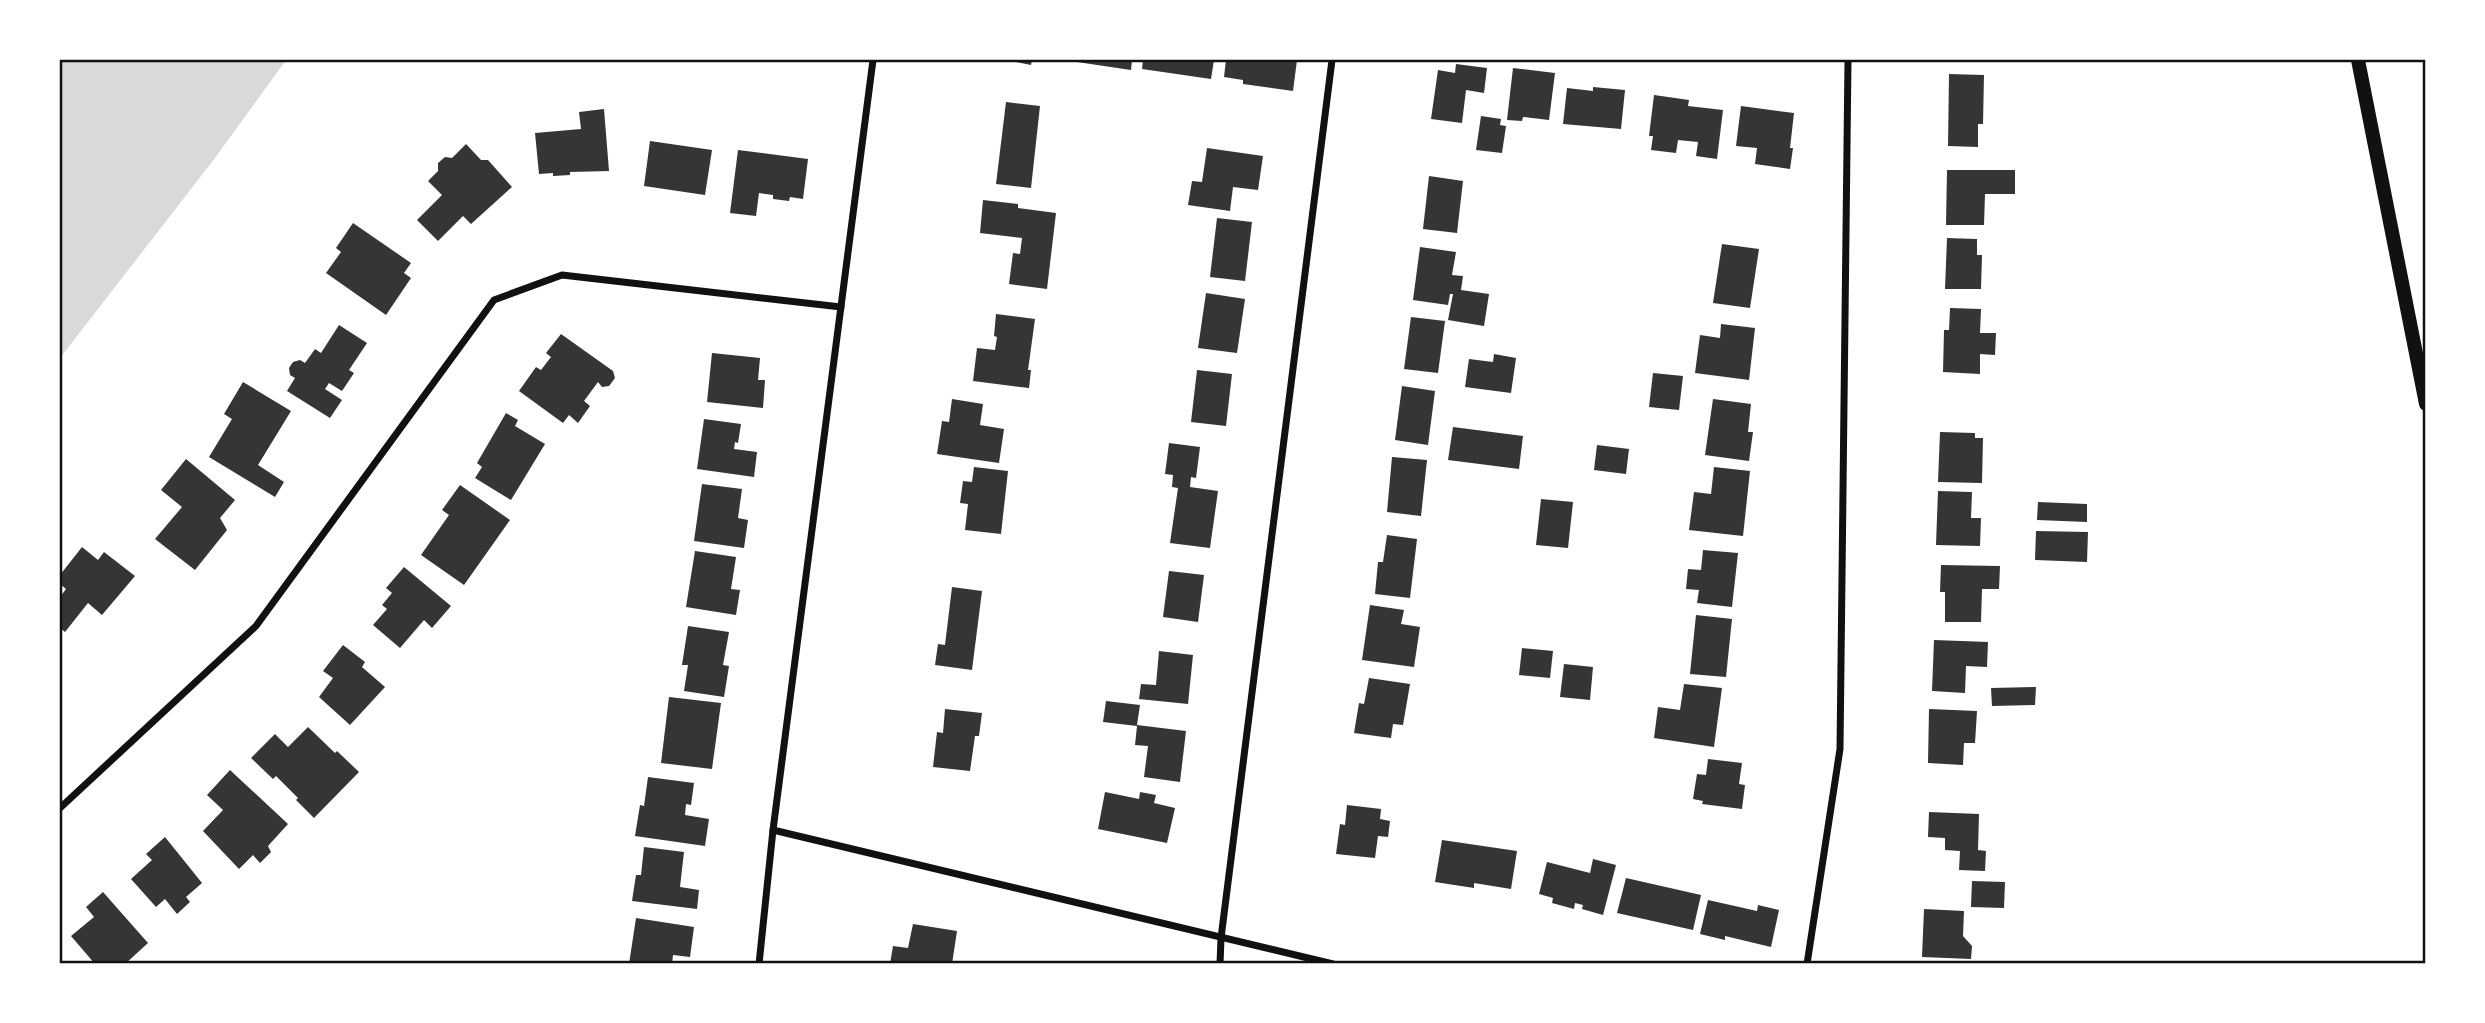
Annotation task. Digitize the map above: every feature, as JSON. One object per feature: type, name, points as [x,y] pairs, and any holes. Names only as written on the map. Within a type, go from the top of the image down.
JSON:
[{"type":"main road","points":[[2358,60],[2426,404]]},
{"type":"street","points":[[759,964],[773,830],[873,60]]},
{"type":"street","points":[[1220,964],[1332,60]]},
{"type":"street","points":[[1807,964],[1840,749],[1848,60]]},
{"type":"street","points":[[60,808],[256,626],[494,300],[562,275],[841,307]]},
{"type":"street","points":[[773,830],[1333,964]]},
{"type":"shaded area","points":[[60,60],[286,60],[215,158],[60,358]]},
{"type":"building","points":[[1005,60],[1032,60],[1031,65]]},
{"type":"building","points":[[1132,60],[1131,70],[1077,62]]},
{"type":"building","points":[[1143,60],[1214,60],[1211,79],[1142,69]]},
{"type":"building","points":[[1226,60],[1297,60],[1293,91],[1243,84],[1243,80],[1224,77]]},
{"type":"building","points":[[1456,64],[1487,68],[1484,93],[1466,90],[1462,123],[1431,119],[1438,70],[1455,73]]},
{"type":"building","points":[[1513,68],[1555,73],[1549,120],[1523,117],[1522,121],[1507,120]]},
{"type":"building","points":[[1949,74],[1984,75],[1983,124],[1978,124],[1978,147],[1948,146]]},
{"type":"building","points":[[1593,87],[1625,90],[1621,129],[1563,124],[1567,88],[1593,91]]},
{"type":"building","points":[[1654,95],[1689,100],[1688,106],[1723,110],[1717,159],[1696,156],[1698,142],[1678,140],[1676,153],[1651,150],[1653,136],[1649,136]]},
{"type":"building","points":[[1006,102],[1040,106],[1031,188],[996,184]]},
{"type":"building","points":[[1741,106],[1794,113],[1790,169],[1755,164],[1757,148],[1736,146]]},
{"type":"building","points":[[604,109],[609,171],[570,172],[570,175],[553,176],[553,173],[539,174],[535,133],[581,129],[579,112]]},
{"type":"building","points":[[1481,116],[1501,119],[1500,125],[1506,126],[1502,153],[1476,150]]},
{"type":"building","points":[[650,141],[712,150],[705,195],[644,186]]},
{"type":"building","points":[[466,144],[481,160],[488,160],[512,187],[471,224],[463,216],[438,241],[417,220],[442,195],[428,181],[438,171],[438,163],[445,157],[452,158]]},
{"type":"building","points":[[1207,148],[1263,156],[1258,190],[1233,187],[1230,211],[1188,205],[1192,181],[1202,182]]},
{"type":"building","points":[[738,150],[808,159],[803,199],[773,199],[773,195],[759,193],[756,216],[730,213]]},
{"type":"building","points":[[1947,170],[2015,170],[2015,194],[1985,194],[1984,225],[1946,225]]},
{"type":"building","points":[[1429,176],[1463,181],[1457,233],[1423,229]]},
{"type":"building","points":[[983,200],[1018,204],[1018,208],[1056,213],[1047,289],[1009,284],[1013,253],[1020,254],[1022,238],[980,233]]},
{"type":"building","points":[[1217,218],[1252,222],[1245,281],[1210,277]]},
{"type":"building","points":[[353,223],[411,263],[404,273],[411,278],[386,315],[326,273],[341,252],[336,248]]},
{"type":"building","points":[[1947,238],[1977,239],[1977,255],[1982,255],[1981,289],[1945,289]]},
{"type":"building","points":[[1722,244],[1759,249],[1750,308],[1713,303]]},
{"type":"building","points":[[1420,247],[1456,252],[1452,275],[1463,276],[1461,290],[1489,294],[1484,326],[1448,320],[1453,294],[1450,294],[1448,305],[1413,300]]},
{"type":"building","points":[[1206,293],[1245,299],[1237,353],[1198,348]]},
{"type":"building","points":[[1950,308],[1981,309],[1980,333],[1996,333],[1995,355],[1980,354],[1980,374],[1943,372],[1944,330],[1949,330]]},
{"type":"building","points":[[996,314],[1035,319],[1028,370],[1031,370],[1029,388],[973,381],[977,348],[995,350]]},
{"type":"building","points":[[1411,317],[1445,321],[1438,373],[1404,369]]},
{"type":"building","points":[[1721,324],[1755,328],[1749,380],[1695,373],[1700,335],[1720,338]]},
{"type":"building","points":[[339,325],[367,343],[349,370],[354,373],[342,391],[329,383],[325,389],[342,400],[330,418],[287,391],[295,378],[290,375],[289,368],[293,362],[300,360],[305,363],[315,349],[321,353]]},
{"type":"building","points":[[561,334],[613,371],[615,378],[609,386],[602,387],[598,382],[584,401],[590,406],[578,423],[569,415],[563,423],[519,391],[536,367],[541,370],[551,357],[546,353]]},
{"type":"building","points":[[712,353],[760,358],[758,380],[765,380],[763,408],[707,402]]},
{"type":"building","points":[[1494,354],[1516,358],[1511,393],[1465,387],[1469,359],[1493,362]]},
{"type":"building","points":[[1197,370],[1232,374],[1226,426],[1191,422]]},
{"type":"building","points":[[1653,373],[1683,376],[1679,410],[1649,407]]},
{"type":"building","points":[[243,382],[291,411],[258,465],[284,482],[275,497],[209,457],[232,419],[224,414]]},
{"type":"building","points":[[1402,386],[1435,391],[1428,445],[1395,440]]},
{"type":"building","points":[[952,399],[983,404],[980,425],[1004,429],[999,463],[937,454],[942,421],[949,422]]},
{"type":"building","points":[[1713,399],[1751,404],[1748,432],[1753,432],[1749,461],[1705,455]]},
{"type":"building","points":[[506,413],[518,420],[515,426],[545,444],[511,500],[475,478],[482,467],[477,463]]},
{"type":"building","points":[[704,419],[741,424],[738,443],[735,442],[734,449],[757,452],[754,477],[697,469]]},
{"type":"building","points":[[1453,427],[1523,436],[1519,469],[1448,460]]},
{"type":"building","points":[[1940,432],[1975,433],[1975,438],[1983,438],[1982,483],[1938,482]]},
{"type":"building","points":[[1169,443],[1200,447],[1196,478],[1191,477],[1190,487],[1218,491],[1210,548],[1170,543],[1178,488],[1172,487],[1173,475],[1165,474]]},
{"type":"building","points":[[1597,445],[1629,449],[1626,474],[1594,470]]},
{"type":"building","points":[[1392,457],[1427,460],[1421,516],[1387,512]]},
{"type":"building","points":[[186,459],[235,500],[220,518],[227,530],[195,570],[155,539],[182,507],[161,490]]},
{"type":"building","points":[[974,467],[1008,471],[1001,534],[965,530],[968,504],[960,503],[963,481],[972,482]]},
{"type":"building","points":[[1714,467],[1750,471],[1743,536],[1689,530],[1694,492],[1711,494]]},
{"type":"building","points":[[702,484],[742,489],[738,518],[748,520],[744,548],[694,541]]},
{"type":"building","points":[[460,485],[510,520],[464,585],[421,555],[449,515],[442,510]]},
{"type":"building","points":[[1938,491],[1972,492],[1971,518],[1981,518],[1980,546],[1936,545]]},
{"type":"building","points":[[1541,499],[1573,502],[1568,548],[1536,545]]},
{"type":"building","points":[[2038,502],[2087,504],[2087,522],[2037,520]]},
{"type":"building","points":[[2036,531],[2088,532],[2087,562],[2035,560]]},
{"type":"building","points":[[1387,535],[1417,539],[1410,598],[1375,594],[1378,562],[1383,562]]},
{"type":"building","points":[[82,547],[98,560],[104,552],[135,576],[102,615],[88,603],[65,632],[60,628],[60,597],[66,589],[60,584],[60,575]]},
{"type":"building","points":[[1703,550],[1738,553],[1732,607],[1697,603],[1699,590],[1686,589],[1688,569],[1701,570]]},
{"type":"building","points":[[695,551],[736,557],[731,589],[740,590],[736,615],[686,607]]},
{"type":"building","points":[[1941,565],[2000,566],[1999,589],[1982,589],[1981,622],[1945,622],[1945,592],[1940,592]]},
{"type":"building","points":[[404,567],[451,606],[432,628],[424,620],[400,648],[373,625],[387,609],[382,605],[392,593],[386,588]]},
{"type":"building","points":[[1169,571],[1204,575],[1198,622],[1163,617]]},
{"type":"building","points":[[952,587],[982,591],[972,670],[935,665],[938,644],[945,645]]},
{"type":"building","points":[[1370,605],[1404,610],[1401,624],[1420,627],[1414,667],[1362,660]]},
{"type":"building","points":[[1696,615],[1732,619],[1726,677],[1690,674]]},
{"type":"building","points":[[688,626],[729,632],[723,665],[729,666],[724,697],[684,691],[688,665],[682,665]]},
{"type":"building","points":[[1934,640],[1988,642],[1987,667],[1966,666],[1965,693],[1932,691]]},
{"type":"building","points":[[343,645],[365,662],[362,667],[385,687],[350,725],[319,697],[333,678],[323,671]]},
{"type":"building","points":[[1522,648],[1553,651],[1550,678],[1519,675]]},
{"type":"building","points":[[1159,651],[1193,655],[1188,704],[1139,699],[1141,684],[1156,685]]},
{"type":"building","points":[[1564,664],[1593,667],[1590,700],[1560,697]]},
{"type":"building","points":[[1369,678],[1410,684],[1403,725],[1393,724],[1391,738],[1354,733],[1359,703],[1364,704]]},
{"type":"building","points":[[1684,684],[1722,688],[1714,747],[1654,738],[1658,707],[1680,710]]},
{"type":"building","points":[[2036,687],[2035,705],[1992,706],[1991,688]]},
{"type":"building","points":[[669,697],[721,703],[712,769],[661,763]]},
{"type":"building","points":[[1106,701],[1140,705],[1137,725],[1186,731],[1180,782],[1144,777],[1148,746],[1135,745],[1137,726],[1103,722]]},
{"type":"building","points":[[945,709],[982,713],[979,736],[975,736],[970,771],[933,767],[937,732],[943,733]]},
{"type":"building","points":[[1929,709],[1977,711],[1975,743],[1964,743],[1963,765],[1928,763]]},
{"type":"building","points":[[308,727],[359,772],[314,818],[276,776],[273,779],[251,758],[275,734],[288,747]]},
{"type":"building","points":[[1708,759],[1742,763],[1739,784],[1745,785],[1742,809],[1702,804],[1703,801],[1693,799],[1697,774],[1706,775]]},
{"type":"building","points":[[230,770],[288,824],[268,846],[271,852],[260,863],[253,855],[239,869],[203,831],[223,810],[207,795]]},
{"type":"building","points":[[648,777],[694,783],[691,805],[686,804],[685,815],[709,819],[705,846],[635,836],[640,805],[644,806]]},
{"type":"building","points":[[1105,792],[1139,799],[1140,792],[1156,795],[1154,803],[1175,808],[1167,843],[1098,829]]},
{"type":"building","points":[[1347,805],[1381,809],[1380,819],[1390,821],[1388,837],[1378,836],[1375,858],[1336,854],[1340,824],[1345,825]]},
{"type":"building","points":[[1929,812],[1979,814],[1978,850],[1986,851],[1985,871],[1959,870],[1960,851],[1945,850],[1945,838],[1928,837]]},
{"type":"building","points":[[165,837],[202,883],[186,897],[190,902],[177,914],[165,899],[156,907],[131,879],[152,860],[146,854]]},
{"type":"building","points":[[1442,840],[1517,851],[1511,889],[1474,883],[1474,888],[1435,882]]},
{"type":"building","points":[[644,847],[684,852],[680,887],[699,890],[697,909],[632,901],[636,875],[641,875]]},
{"type":"building","points":[[1593,859],[1616,865],[1603,915],[1582,909],[1583,905],[1575,903],[1574,909],[1552,903],[1553,898],[1539,894],[1547,862],[1590,873]]},
{"type":"building","points":[[1626,878],[1701,895],[1693,930],[1617,913]]},
{"type":"building","points":[[1972,881],[2005,882],[2004,908],[1971,907]]},
{"type":"building","points":[[103,892],[148,943],[125,964],[95,964],[71,936],[94,917],[86,907]]},
{"type":"building","points":[[1708,900],[1757,911],[1758,905],[1779,910],[1771,947],[1725,936],[1725,940],[1700,934]]},
{"type":"building","points":[[1924,909],[1964,911],[1963,936],[1972,946],[1971,959],[1922,957]]},
{"type":"building","points":[[636,918],[694,927],[690,957],[673,955],[672,964],[629,964]]},
{"type":"building","points":[[913,924],[957,931],[952,964],[890,964],[893,946],[908,948]]}]
